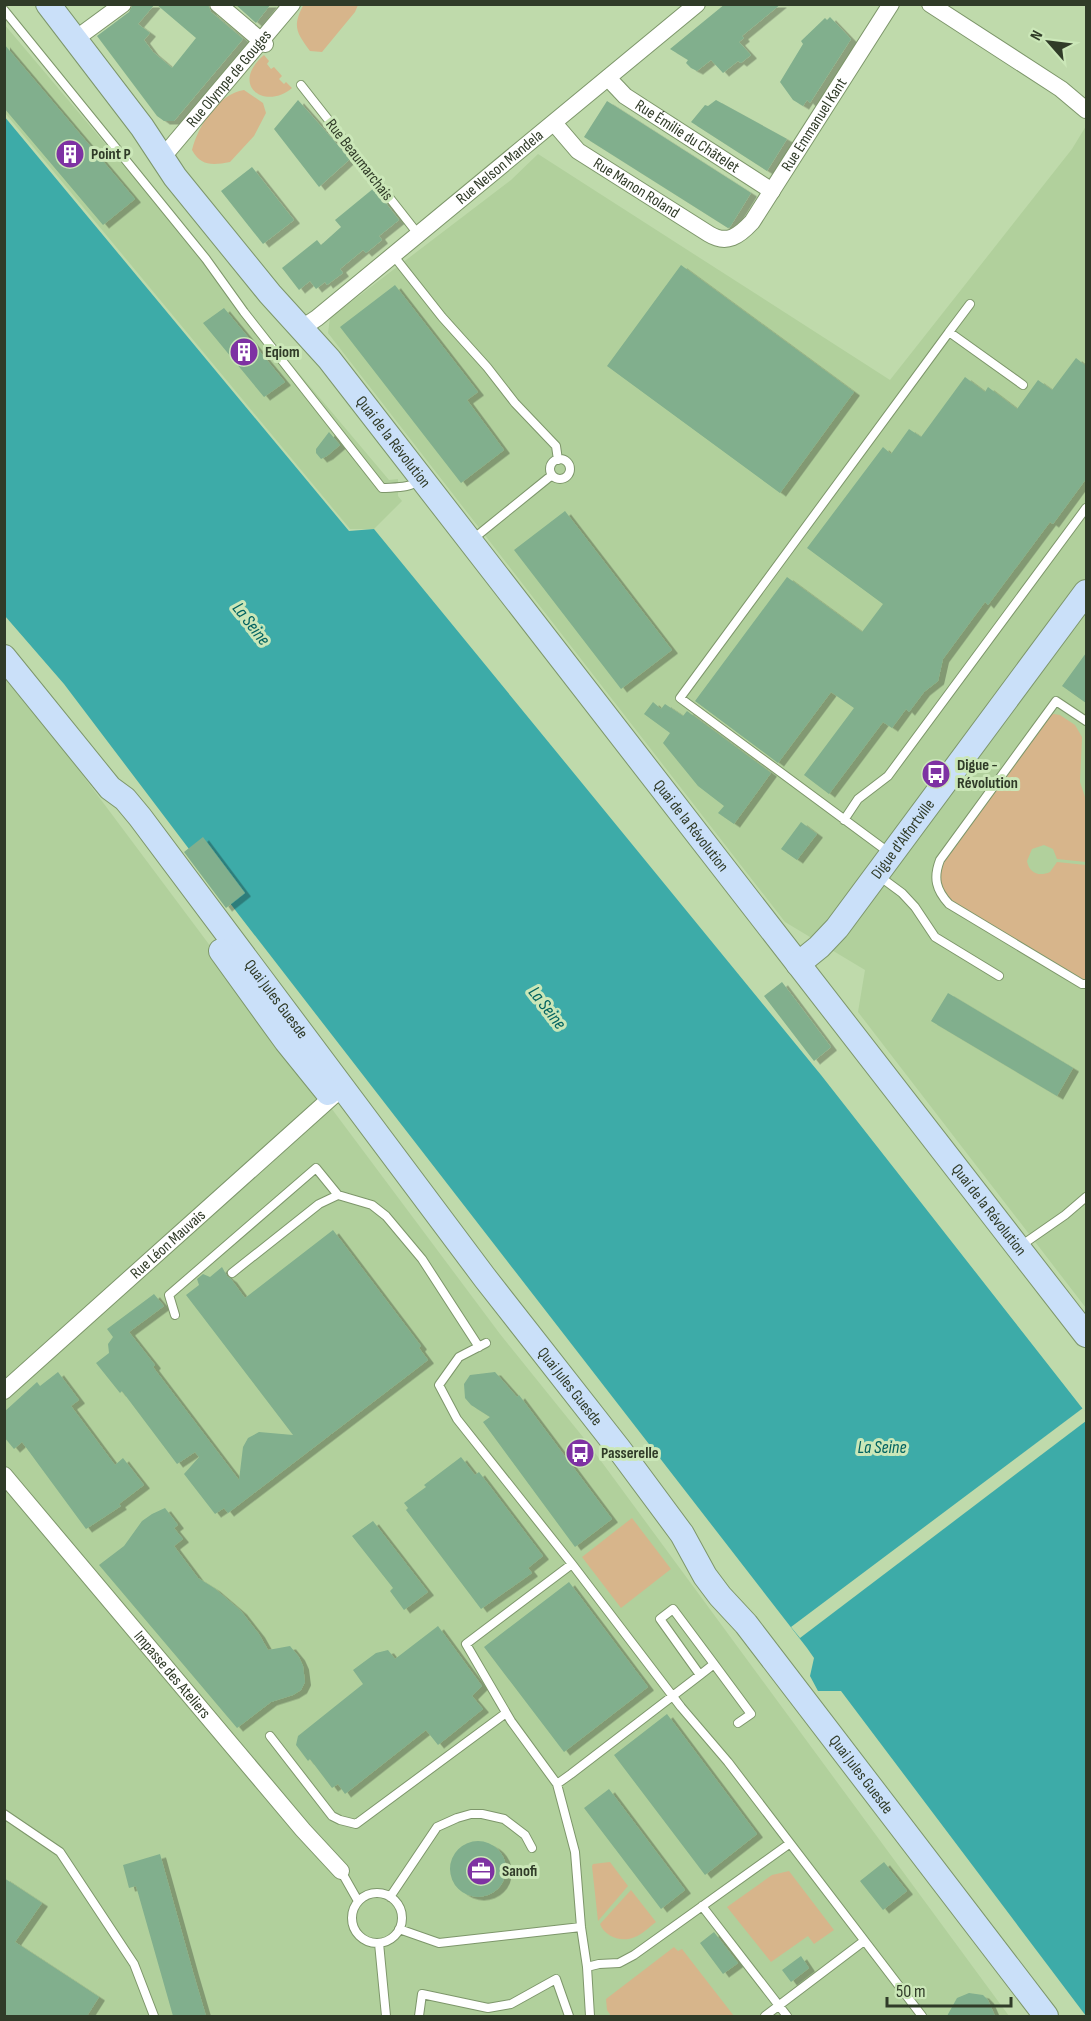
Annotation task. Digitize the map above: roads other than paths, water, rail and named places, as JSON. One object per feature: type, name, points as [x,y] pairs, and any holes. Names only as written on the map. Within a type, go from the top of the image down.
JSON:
[{"type":"main road","name":"Quai de la Révolution","points":[[56,8],[74,40],[142,127],[175,177],[270,294],[325,353],[1086,1335]]},
{"type":"main road","name":"Quai de la Révolution","points":[[142,127],[167,152],[225,220],[278,287],[297,323]]},
{"type":"main road","name":"Digue d'Alfortville","points":[[798,964],[831,936],[1086,592]]},
{"type":"main road","name":"Quai Jules Guesde","points":[[4,657],[110,788],[124,819],[285,1041],[338,1093],[516,1323],[619,1449],[682,1534],[715,1590],[753,1633],[1046,2016]]},
{"type":"main road","name":"Quai Jules Guesde","points":[[338,1093],[516,1342],[533,1358],[603,1448],[633,1489],[668,1545],[718,1612],[778,1682],[1026,2016]]},
{"type":"street","points":[[74,40],[123,4]]},
{"type":"street","points":[[218,4],[263,43]]},
{"type":"street","name":"Rue Olympe de Gouges","points":[[167,152],[263,43],[292,4]]},
{"type":"street","name":"Rue Nelson Mandela","points":[[297,323],[393,255],[697,4]]},
{"type":"street","name":"Rue Emmanuel Kant","points":[[729,239],[736,237],[747,226],[772,191],[891,4]]},
{"type":"street","points":[[930,4],[1061,88],[1086,110]]},
{"type":"street","name":"Rue Émilie du Châtelet","points":[[608,78],[625,96],[772,191]]},
{"type":"street","name":"Rue Manon Roland","points":[[554,123],[578,151],[713,237],[729,239]]},
{"type":"street","name":"Rue Léon Mauvais","points":[[4,1391],[338,1093]]},
{"type":"street","name":"Impasse des Ateliers","points":[[4,1475],[295,1821],[341,1871]]},
{"type":"lane","points":[[4,10],[206,259],[244,312],[382,488],[413,486],[422,478]]},
{"type":"lane","name":"Rue Beaumarchais","points":[[301,85],[418,234]]},
{"type":"lane","points":[[393,255],[442,317],[487,367],[514,403],[556,447],[558,460]]},
{"type":"lane","points":[[892,854],[680,698],[970,304]]},
{"type":"lane","points":[[949,332],[1023,385]]},
{"type":"lane","points":[[562,460],[568,463],[570,473],[562,479],[552,476],[550,468],[553,462],[562,460]]},
{"type":"lane","points":[[471,541],[552,476]]},
{"type":"lane","points":[[844,820],[858,799],[888,776],[1086,508]]},
{"type":"lane","points":[[1086,721],[1056,701],[940,860],[935,872],[938,890],[949,904],[1082,984],[1086,984]]},
{"type":"lane","points":[[877,874],[909,900],[935,937],[999,976]]},
{"type":"lane","points":[[175,1315],[169,1295],[316,1168],[338,1195],[372,1205],[386,1216],[422,1258],[482,1345],[459,1357],[439,1385],[457,1419],[673,1696],[728,1762],[922,2016]]},
{"type":"lane","points":[[232,1273],[319,1204],[338,1195]]},
{"type":"lane","points":[[1019,1247],[1065,1215],[1086,1197]]},
{"type":"lane","points":[[572,1564],[466,1644],[506,1713],[557,1784],[575,1852],[581,1927],[588,1966],[590,2016]]},
{"type":"lane","points":[[700,1675],[660,1619],[674,1609],[751,1714],[738,1723]]},
{"type":"lane","points":[[557,1784],[714,1664]]},
{"type":"lane","points":[[270,1736],[332,1816],[356,1824],[506,1713]]},
{"type":"lane","points":[[4,1814],[60,1852],[134,1964],[154,2016]]},
{"type":"lane","points":[[390,1897],[437,1827],[457,1818],[482,1814],[504,1819],[525,1835],[532,1848]]},
{"type":"lane","points":[[588,1966],[619,1963],[634,1955],[789,1844]]},
{"type":"lane","points":[[341,1871],[358,1901]]},
{"type":"lane","points":[[374,1893],[390,1897],[396,1901],[402,1915],[399,1929],[394,1936],[379,1943],[362,1939],[356,1933],[352,1917],[358,1901],[374,1893]]},
{"type":"lane","points":[[702,1906],[787,2016]]},
{"type":"lane","points":[[399,1929],[439,1943],[581,1927]]},
{"type":"lane","points":[[765,2016],[864,1941]]},
{"type":"lane","points":[[379,1943],[386,2016]]},
{"type":"lane","points":[[419,2016],[422,1994],[488,2008],[511,2004],[556,1979],[568,2016]]},
{"type":"water","name":"La Seine","points":[[4,116],[349,531],[374,529],[821,1075],[1086,1413],[1086,2016],[841,1691],[818,1691],[810,1676],[814,1658],[807,1648],[239,915],[64,684],[5,616]]},
{"type":"place","name":"Point P","points":[[70,154]]},
{"type":"place","name":"Eqiom","points":[[244,352]]},
{"type":"place","name":"Digue - Révolution","points":[[936,774]]},
{"type":"place","name":"Passerelle","points":[[580,1453]]},
{"type":"place","name":"Sanofi","points":[[481,1871]]}]
